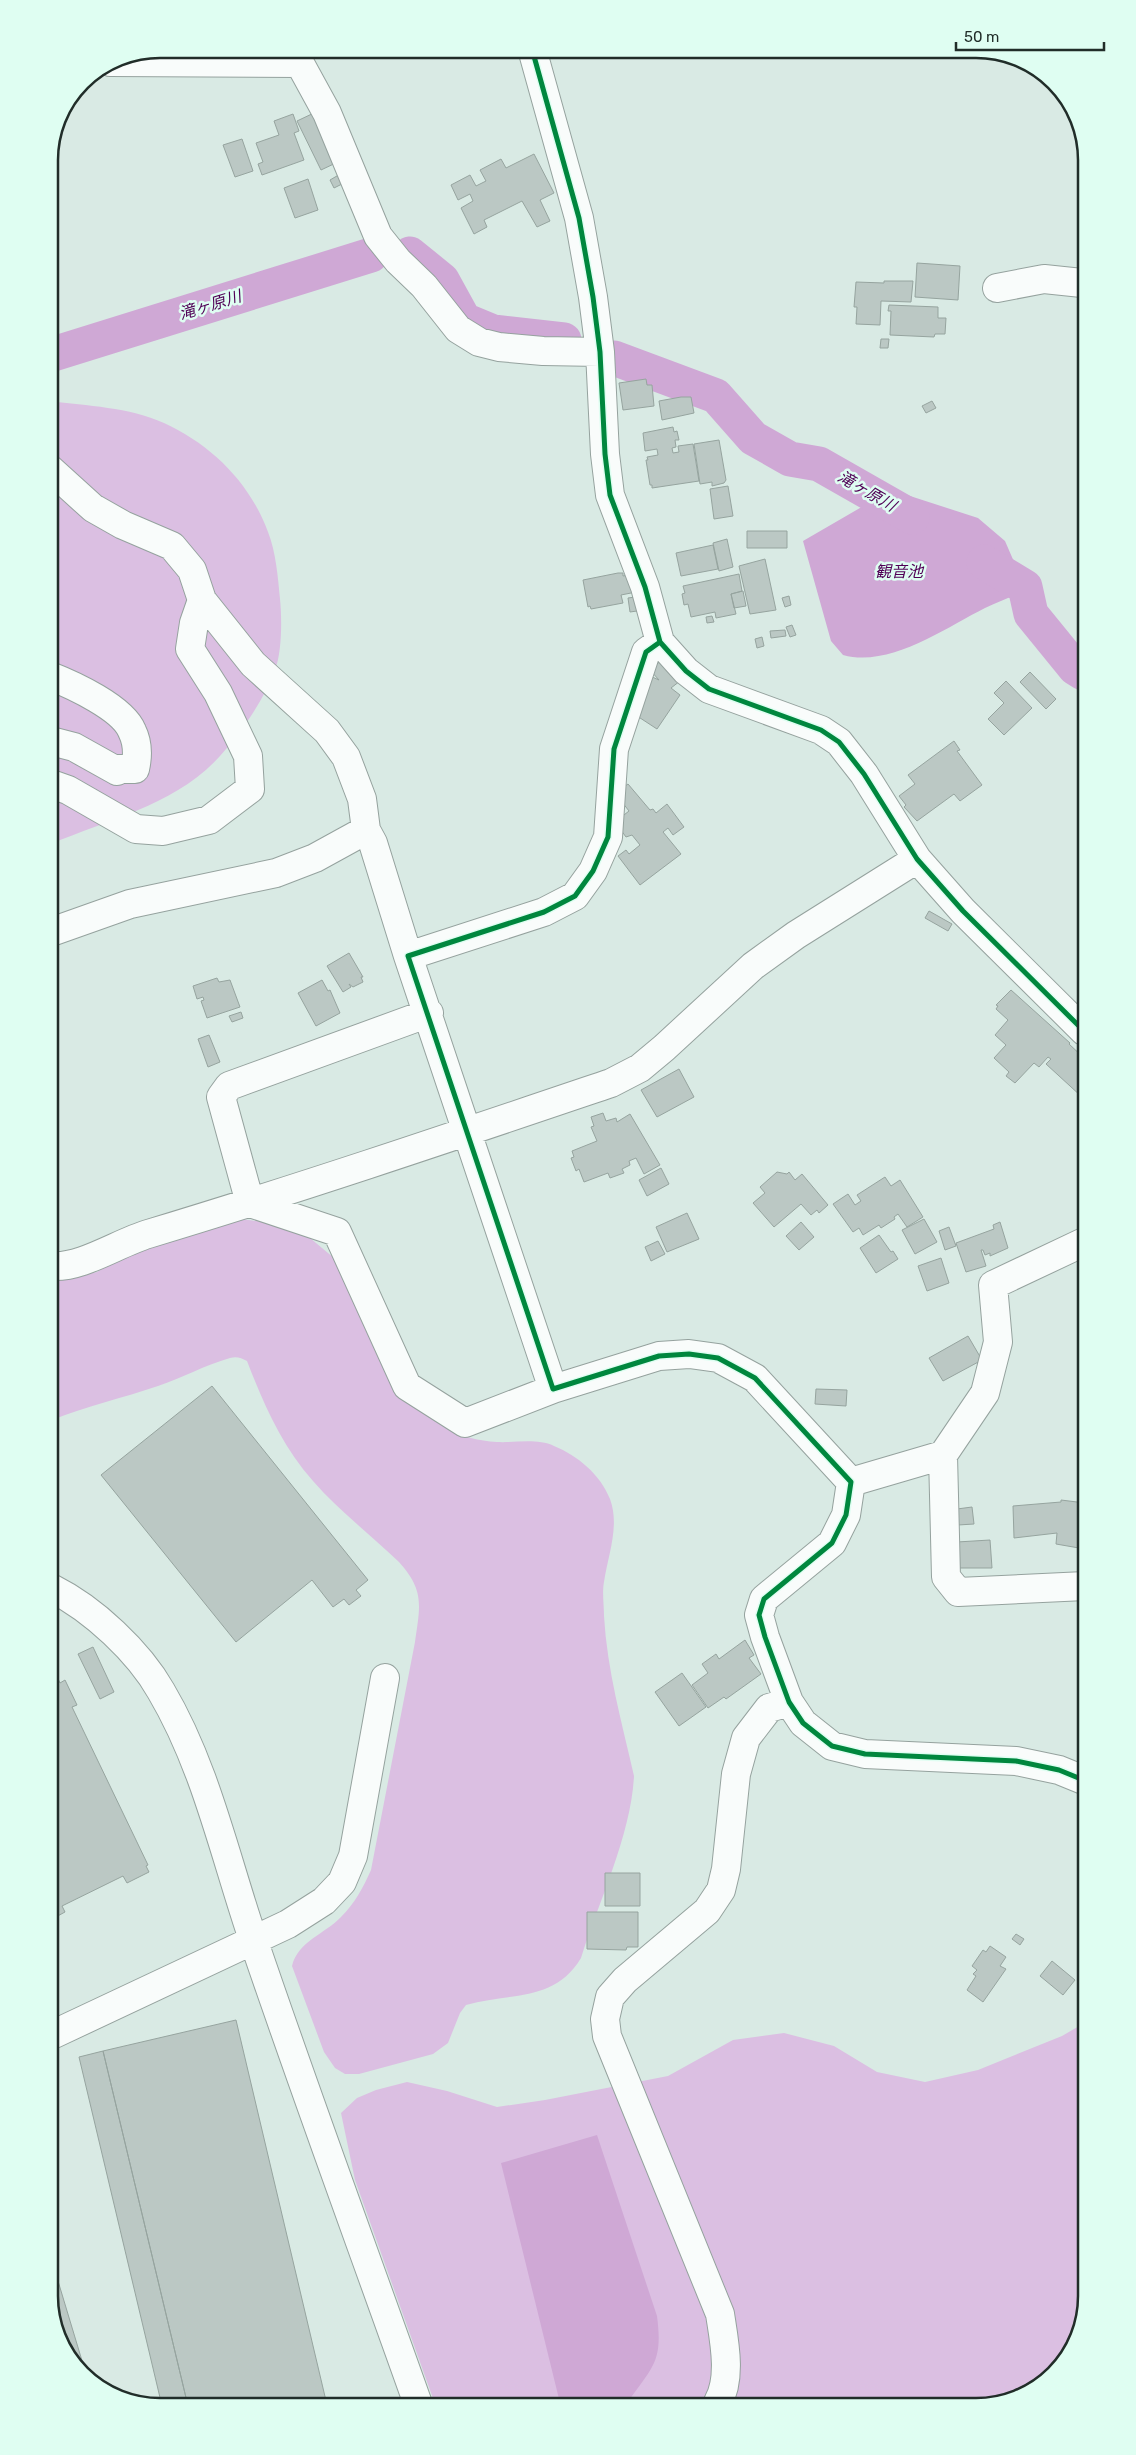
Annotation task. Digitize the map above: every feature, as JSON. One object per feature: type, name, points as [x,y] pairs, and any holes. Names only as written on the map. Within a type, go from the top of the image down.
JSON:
[{"type":"street","points":[[132,61],[234,58]]},
{"type":"street","points":[[297,58],[327,113],[378,236],[398,261],[424,286],[458,329],[479,342],[500,347],[543,351],[600,352]]},
{"type":"street","points":[[535,58],[579,218],[600,352],[605,454],[610,496],[645,588],[660,642],[686,671],[709,689],[821,730],[839,742],[864,774],[917,859],[963,911],[1078,1025]]},
{"type":"street","points":[[997,288],[1044,279],[1078,283]]},
{"type":"street","points":[[58,476],[93,508],[124,525],[172,546],[192,570],[202,600],[253,664],[327,731],[346,757],[362,799],[366,830],[373,843],[408,956],[429,1013],[553,1390]]},
{"type":"street","points":[[58,786],[68,790],[136,829],[163,831],[210,820],[250,790],[248,756],[218,693],[190,649],[194,623],[202,600]]},
{"type":"street","points":[[408,956],[544,912],[575,896],[593,871],[608,837],[614,749],[646,652],[660,642]]},
{"type":"street","points":[[58,679],[112,708],[132,730],[138,755],[135,769],[118,769],[117,772],[74,747],[58,743]]},
{"type":"street","points":[[58,930],[130,904],[276,873],[314,858],[366,830]]},
{"type":"street","points":[[58,1266],[66,1266],[133,1238],[250,1203],[611,1083],[640,1068],[753,966],[796,935],[917,859]]},
{"type":"street","points":[[250,1203],[222,1096],[229,1086],[429,1013]]},
{"type":"street","points":[[250,1203],[336,1232],[407,1386],[465,1423],[553,1390],[659,1356],[689,1354],[718,1358],[755,1378],[851,1482]]},
{"type":"street","points":[[1078,1245],[993,1285],[998,1342],[985,1393],[943,1455],[946,1577],[958,1592],[1078,1586]]},
{"type":"street","points":[[851,1482],[943,1455]]},
{"type":"street","points":[[851,1482],[846,1515],[832,1543],[764,1599],[759,1615],[789,1702],[803,1723],[832,1746],[865,1754],[1016,1761],[1059,1770],[1078,1778]]},
{"type":"street","points":[[58,1592],[102,1622],[134,1655],[160,1689],[183,1733],[199,1775],[253,1939],[416,2397]]},
{"type":"street","points":[[58,2032],[288,1924],[324,1901],[342,1882],[353,1856],[385,1678]]},
{"type":"street","points":[[720,2398],[726,2357],[720,2314],[607,2036],[605,2019],[610,1998],[625,1980],[707,1911],[721,1890],[726,1869],[736,1774],[746,1738],[769,1708],[789,1702]]},
{"type":"shaded area","points":[[58,402],[122,410],[151,418],[182,432],[198,442],[227,467],[251,497],[268,532],[275,556],[281,607],[280,645],[275,670],[264,693],[236,737],[202,773],[183,787],[141,809],[58,841]]},
{"type":"shaded area","points":[[241,1219],[273,1223],[304,1233],[334,1258],[408,1398],[427,1416],[448,1429],[471,1438],[497,1442],[540,1442],[563,1450],[580,1461],[594,1474],[610,1499],[613,1509],[614,1530],[603,1586],[604,1616],[608,1656],[634,1776],[632,1798],[621,1844],[581,1958],[570,1972],[558,1982],[530,1994],[466,2005],[460,2013],[448,2043],[433,2054],[359,2074],[345,2074],[335,2068],[324,2052],[292,1966],[295,1957],[306,1944],[341,1917],[362,1889],[371,1870],[415,1642],[419,1609],[417,1591],[407,1572],[399,1562],[333,1502],[302,1468],[283,1439],[260,1393],[247,1361],[243,1359],[230,1358],[158,1386],[58,1418],[58,1274],[73,1277],[97,1272],[131,1249]]},
{"type":"shaded area","points":[[1078,2027],[1078,2309],[1068,2341],[1057,2358],[1049,2368],[1027,2384],[996,2396],[976,2398],[433,2397],[355,2180],[341,2113],[357,2098],[376,2090],[407,2082],[447,2091],[497,2107],[545,2100],[668,2076],[733,2040],[784,2033],[834,2046],[877,2072],[925,2082],[978,2070],[1062,2036]]},
{"type":"water","name":"観音池","points":[[873,484],[978,518],[1005,541],[1025,587],[1024,591],[985,608],[917,644],[898,651],[861,658],[843,655],[831,641],[803,541],[872,501]]},
{"type":"water","points":[[597,2135],[657,2316],[659,2331],[657,2354],[654,2363],[631,2398],[559,2397],[501,2163]]},
{"type":"building","points":[[316,112],[340,161],[321,170],[297,121]]},
{"type":"building","points":[[293,114],[299,131],[294,133],[304,160],[262,175],[258,164],[263,162],[256,143],[279,135],[274,121]]},
{"type":"building","points":[[242,139],[253,171],[235,177],[223,145]]},
{"type":"building","points":[[534,154],[554,193],[540,200],[550,221],[537,227],[522,201],[484,220],[487,227],[474,234],[461,208],[473,201],[470,194],[458,200],[451,185],[470,175],[476,186],[486,181],[480,170],[501,159],[506,168]]},
{"type":"building","points":[[342,173],[346,182],[334,188],[330,180]]},
{"type":"building","points":[[308,179],[318,210],[295,218],[284,188]]},
{"type":"building","points":[[917,263],[960,266],[958,300],[915,297]]},
{"type":"building","points":[[884,281],[913,281],[911,302],[881,301],[880,325],[856,324],[857,307],[854,307],[856,282],[884,283]]},
{"type":"building","points":[[889,305],[938,307],[938,318],[946,318],[945,334],[935,334],[934,337],[890,335],[891,311],[888,311]]},
{"type":"building","points":[[881,339],[889,339],[888,348],[880,348]]},
{"type":"building","points":[[646,379],[647,385],[652,385],[654,406],[623,410],[619,383]]},
{"type":"building","points":[[691,397],[694,413],[662,420],[659,401]]},
{"type":"building","points":[[932,401],[936,408],[926,413],[922,406]]},
{"type":"building","points":[[673,427],[674,432],[677,431],[679,440],[675,440],[676,447],[672,448],[673,453],[679,452],[678,446],[693,444],[699,481],[652,488],[646,460],[648,460],[647,457],[658,455],[657,449],[645,451],[643,433]]},
{"type":"building","points":[[719,440],[726,480],[724,483],[712,486],[712,482],[700,484],[694,444]]},
{"type":"building","points":[[728,486],[733,516],[714,519],[710,489]]},
{"type":"building","points":[[747,531],[787,531],[787,548],[747,548]]},
{"type":"building","points":[[727,539],[733,567],[719,571],[713,543]]},
{"type":"building","points":[[713,545],[718,569],[681,576],[676,553]]},
{"type":"building","points":[[765,559],[776,610],[750,614],[739,566]]},
{"type":"building","points":[[623,573],[623,576],[633,574],[636,592],[621,595],[623,603],[591,609],[590,606],[588,607],[583,580]]},
{"type":"building","points":[[739,574],[742,591],[731,594],[736,614],[716,618],[715,612],[691,617],[688,604],[684,605],[682,594],[685,593],[683,586]]},
{"type":"building","points":[[743,591],[746,606],[734,608],[731,594]]},
{"type":"building","points":[[642,596],[644,610],[630,612],[628,598]]},
{"type":"building","points":[[789,596],[791,605],[785,607],[782,598]]},
{"type":"building","points":[[712,616],[714,622],[707,623],[706,617]]},
{"type":"building","points":[[792,625],[796,635],[790,637],[786,627]]},
{"type":"building","points":[[785,630],[786,636],[771,638],[770,631]]},
{"type":"building","points":[[762,637],[764,646],[757,648],[755,639]]},
{"type":"building","points":[[664,658],[680,681],[671,688],[680,695],[657,729],[634,714],[650,676],[659,680],[650,670]]},
{"type":"building","points":[[1030,672],[1056,699],[1046,709],[1020,682]]},
{"type":"building","points":[[1006,681],[1032,708],[1004,735],[988,719],[1004,703],[994,693]]},
{"type":"building","points":[[954,741],[960,750],[957,751],[982,785],[960,801],[954,794],[917,821],[904,807],[906,805],[899,796],[915,784],[908,775]]},
{"type":"building","points":[[628,784],[650,810],[653,809],[656,813],[667,804],[684,827],[673,835],[668,828],[663,832],[681,854],[640,885],[618,856],[626,850],[629,854],[640,845],[632,835],[626,837],[615,822],[629,811],[615,793]]},
{"type":"building","points":[[929,911],[952,924],[948,931],[925,918]]},
{"type":"building","points":[[349,953],[363,977],[361,977],[363,982],[353,987],[349,984],[351,987],[343,992],[327,966]]},
{"type":"building","points":[[217,978],[219,982],[230,980],[240,1007],[207,1018],[201,1001],[204,1000],[203,997],[197,999],[193,986]]},
{"type":"building","points":[[322,980],[328,991],[330,990],[340,1013],[316,1026],[298,993]]},
{"type":"building","points":[[1011,990],[1070,1043],[1078,1052],[1078,1093],[1046,1064],[1051,1059],[1048,1057],[1039,1067],[1034,1063],[1015,1083],[1006,1076],[1009,1072],[994,1058],[1006,1045],[995,1035],[1008,1020],[996,1009],[998,1006],[996,1005]]},
{"type":"building","points":[[241,1012],[243,1018],[232,1022],[229,1016]]},
{"type":"building","points":[[209,1035],[220,1062],[208,1067],[198,1039]]},
{"type":"building","points":[[679,1069],[694,1097],[657,1117],[641,1090]]},
{"type":"building","points":[[603,1113],[606,1121],[616,1118],[617,1122],[630,1114],[660,1165],[644,1174],[636,1158],[629,1161],[630,1165],[622,1169],[624,1173],[610,1178],[608,1173],[584,1182],[579,1169],[576,1171],[571,1158],[574,1157],[572,1151],[597,1141],[591,1127],[594,1126],[591,1117]]},
{"type":"building","points":[[661,1168],[669,1184],[647,1196],[639,1180]]},
{"type":"building","points":[[777,1172],[787,1174],[789,1172],[795,1180],[802,1174],[828,1205],[819,1213],[817,1210],[811,1215],[801,1204],[774,1227],[753,1203],[765,1193],[760,1187]]},
{"type":"building","points":[[885,1177],[891,1186],[900,1180],[923,1217],[907,1227],[898,1214],[894,1217],[895,1219],[881,1228],[879,1225],[863,1235],[859,1228],[853,1232],[833,1204],[848,1194],[855,1205],[861,1201],[857,1195]]},
{"type":"building","points":[[687,1213],[699,1239],[667,1252],[656,1227]]},
{"type":"building","points":[[924,1219],[937,1242],[915,1254],[902,1230]]},
{"type":"building","points":[[801,1222],[814,1237],[799,1250],[786,1236]]},
{"type":"building","points":[[1000,1222],[1008,1248],[990,1256],[990,1253],[985,1255],[983,1250],[981,1250],[986,1266],[966,1272],[956,1243],[994,1229],[993,1225]]},
{"type":"building","points":[[949,1227],[956,1246],[945,1250],[939,1231]]},
{"type":"building","points":[[879,1235],[898,1259],[876,1273],[860,1248]]},
{"type":"building","points":[[658,1241],[665,1254],[651,1261],[645,1247]]},
{"type":"building","points":[[941,1258],[949,1283],[927,1291],[918,1266]]},
{"type":"building","points":[[968,1336],[982,1360],[943,1381],[929,1358]]},
{"type":"building","points":[[212,1386],[368,1580],[356,1590],[361,1596],[349,1605],[344,1599],[333,1607],[312,1580],[236,1642],[101,1475]]},
{"type":"building","points":[[816,1389],[847,1390],[846,1406],[815,1404]]},
{"type":"building","points":[[1061,1500],[1078,1502],[1078,1548],[1056,1544],[1057,1533],[1014,1538],[1013,1506],[1061,1502]]},
{"type":"building","points":[[972,1507],[974,1524],[958,1525],[957,1509]]},
{"type":"building","points":[[990,1540],[992,1568],[959,1568],[957,1542]]},
{"type":"building","points":[[745,1640],[754,1655],[749,1658],[761,1674],[726,1699],[724,1697],[708,1708],[692,1685],[708,1673],[702,1664],[716,1654],[719,1659]]},
{"type":"building","points":[[93,1647],[114,1692],[100,1699],[78,1654]]},
{"type":"building","points":[[682,1673],[706,1707],[679,1726],[655,1692]]},
{"type":"building","points":[[58,1679],[60,1683],[65,1680],[77,1705],[72,1707],[148,1865],[146,1866],[149,1872],[127,1883],[123,1876],[62,1906],[65,1912],[58,1916]]},
{"type":"building","points":[[605,1873],[640,1873],[640,1906],[605,1906]]},
{"type":"building","points":[[587,1912],[638,1912],[638,1947],[627,1947],[626,1950],[587,1949]]},
{"type":"building","points":[[1016,1934],[1024,1939],[1020,1945],[1012,1939]]},
{"type":"building","points":[[990,1946],[1006,1957],[1000,1966],[1006,1969],[983,2002],[967,1990],[976,1976],[973,1974],[977,1970],[972,1966],[983,1950],[986,1952]]},
{"type":"building","points":[[1052,1961],[1075,1980],[1063,1995],[1040,1976]]},
{"type":"building","points":[[236,2020],[325,2397],[186,2397],[103,2051]]},
{"type":"building","points":[[103,2051],[186,2397],[160,2397],[79,2057]]},
{"type":"building","points":[[58,2281],[83,2362],[68,2341],[59,2315]]},
{"type":"waterway","name":"滝ヶ原川","points":[[410,254],[442,280],[464,320],[493,332],[564,340]]},
{"type":"waterway","name":"滝ヶ原川","points":[[58,353],[371,255]]},
{"type":"waterway","name":"滝ヶ原川","points":[[614,358],[716,396],[753,438],[790,459],[819,464],[912,517]]},
{"type":"waterway","name":"滝ヶ原川","points":[[984,562],[1025,587],[1031,614],[1078,670]]},
{"type":"cycle path","points":[[535,58],[579,218],[593,297],[600,352],[605,454],[610,495],[645,587],[660,642],[686,671],[709,689],[821,730],[839,742],[864,774],[917,859],[963,911],[1078,1025]]},
{"type":"cycle path","points":[[660,642],[646,652],[614,749],[608,837],[593,871],[575,896],[544,912],[408,956],[553,1389],[659,1356],[689,1354],[718,1358],[755,1378],[851,1482],[846,1515],[832,1543],[764,1599],[759,1615],[789,1702],[803,1723],[832,1746],[865,1754],[1016,1761],[1059,1770],[1078,1778]]}]
